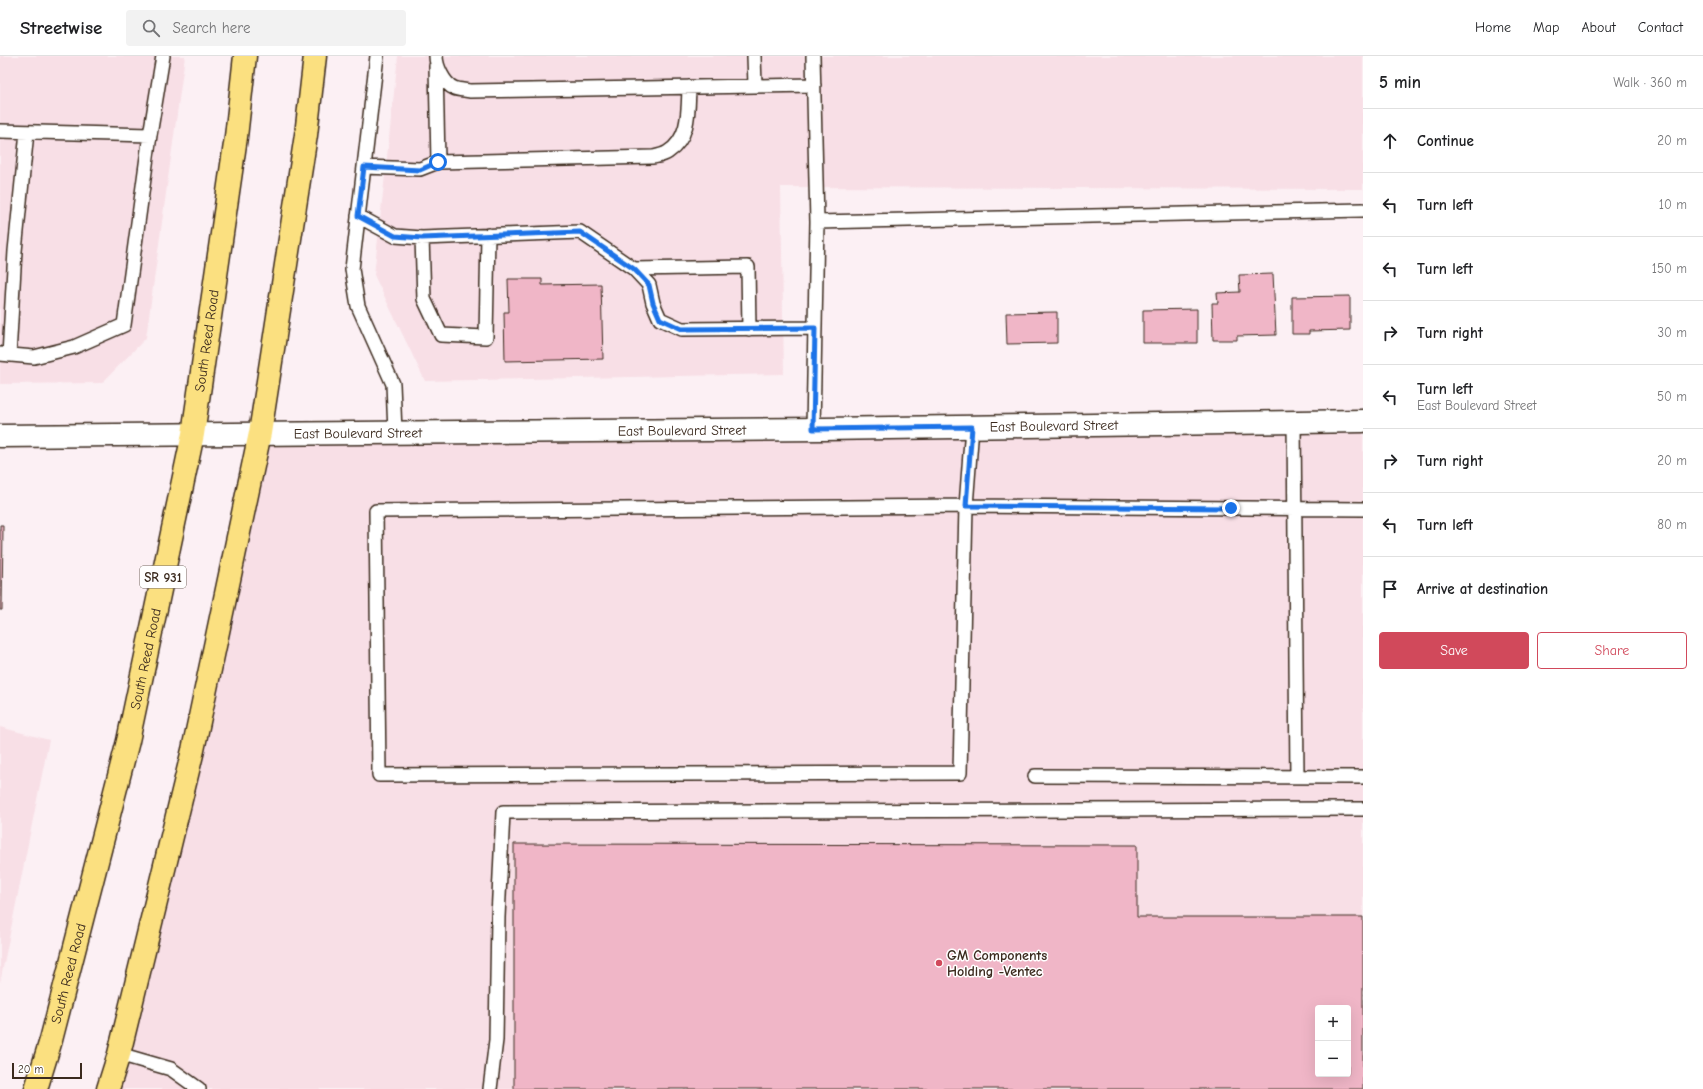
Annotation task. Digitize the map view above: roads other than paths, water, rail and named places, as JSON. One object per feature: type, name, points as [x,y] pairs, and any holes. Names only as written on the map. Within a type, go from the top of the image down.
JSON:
[{"type":"main road","name":"South Reed Road","points":[[36,1089],[52,1040],[128,741],[193,434],[236,136],[245,56]]},
{"type":"main road","points":[[108,1089],[119,1054],[193,750],[260,433],[306,135],[315,56]]},
{"type":"main road","name":"East Boulevard Street","points":[[0,436],[813,429],[1363,421]]},
{"type":"lane","points":[[27,132],[5,354],[34,357],[74,347],[124,325],[150,135],[163,56]]},
{"type":"lane","points":[[377,56],[352,269],[358,306],[393,384],[395,432]]},
{"type":"lane","points":[[754,56],[755,85]]},
{"type":"lane","points":[[813,56],[817,222],[813,429]]},
{"type":"lane","points":[[436,58],[438,162]]},
{"type":"lane","points":[[436,58],[444,79],[454,88],[470,91],[814,85]]},
{"type":"lane","points":[[364,167],[420,170],[438,162],[653,157],[668,153],[680,140],[688,121],[688,87]]},
{"type":"lane","points":[[0,131],[150,135]]},
{"type":"lane","points":[[817,222],[1363,210]]},
{"type":"lane","points":[[358,216],[395,236],[422,238],[580,232],[634,269],[649,285],[653,303],[660,319],[682,329],[815,328]]},
{"type":"lane","points":[[422,238],[424,299],[441,335],[486,337],[488,235]]},
{"type":"lane","points":[[634,269],[748,267],[749,329]]},
{"type":"lane","points":[[1294,422],[1297,777]]},
{"type":"lane","points":[[972,427],[966,506],[960,773],[379,775],[376,510],[966,506],[1363,509]]},
{"type":"lane","points":[[1036,776],[1363,777]]},
{"type":"lane","points":[[490,1089],[496,1040],[498,917],[503,812],[1363,809]]},
{"type":"lane","points":[[119,1054],[171,1069],[199,1089]]},
{"type":"place","name":"GM Components Holding -Ventec","points":[[939,963]]}]
